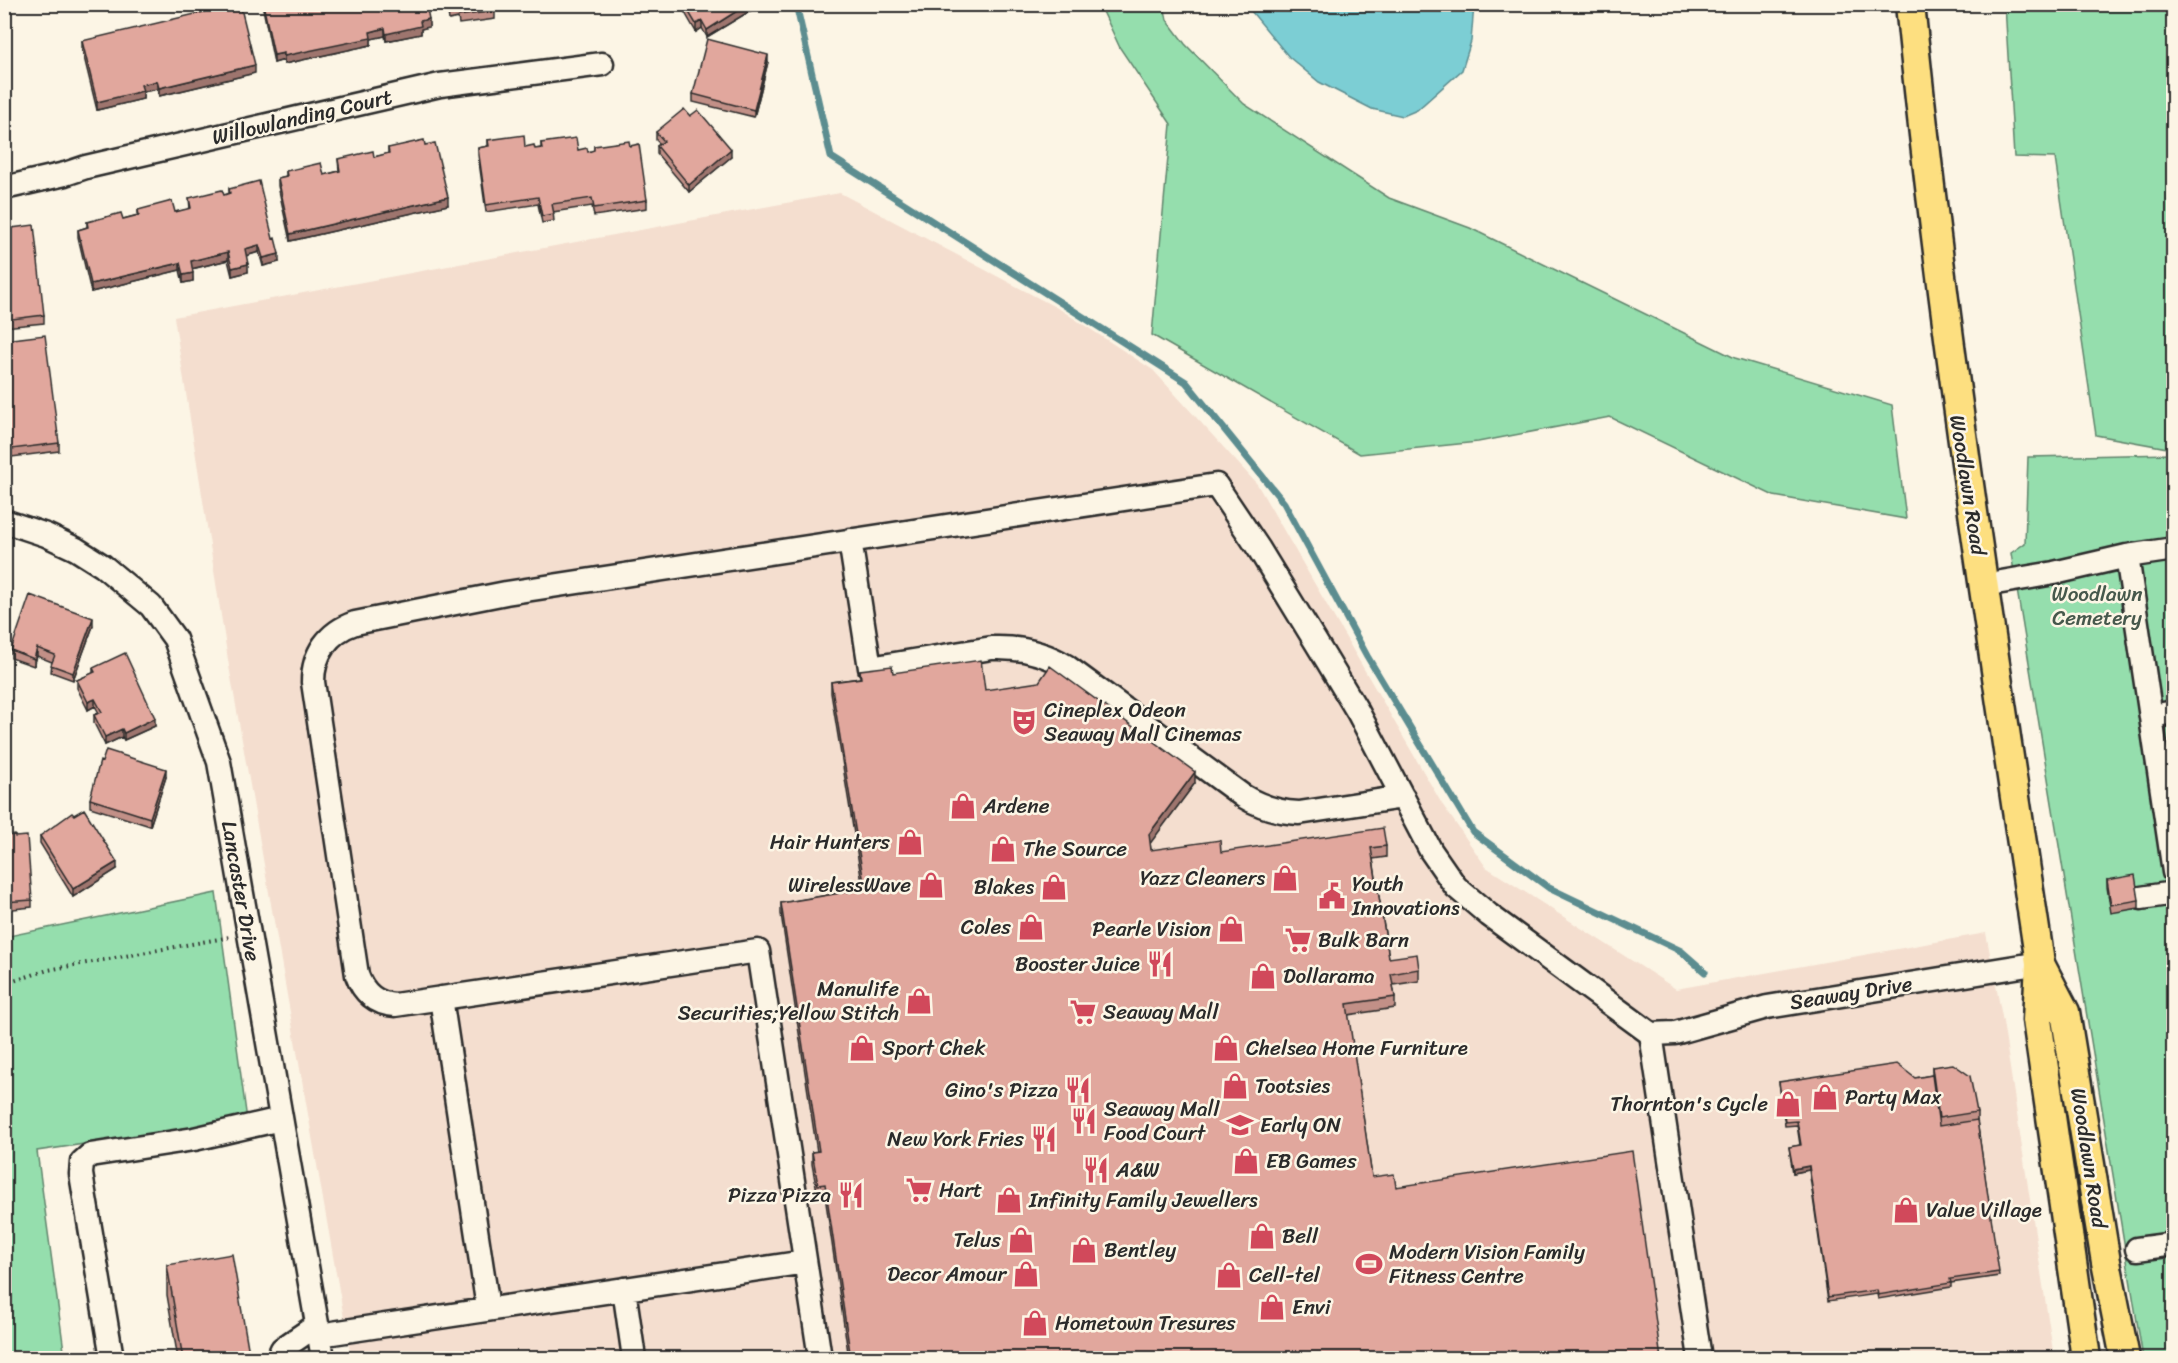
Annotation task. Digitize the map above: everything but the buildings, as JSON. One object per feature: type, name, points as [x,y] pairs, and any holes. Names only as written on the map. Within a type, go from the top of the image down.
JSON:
[{"type":"main road","name":"Woodlawn Road","points":[[1910,4],[1939,271],[1960,429],[2040,963],[2037,1020],[2086,1359]]},
{"type":"main road","name":"Woodlawn Road","points":[[2040,963],[2065,1011],[2106,1262],[2125,1359]]},
{"type":"street","name":"Willowlanding Court","points":[[4,188],[434,86],[602,64]]},
{"type":"street","points":[[820,1359],[758,951],[395,1005],[386,1004],[369,995],[358,978],[313,682],[317,658],[330,638],[341,629],[355,623],[506,593],[1195,487],[1216,486],[1259,549],[1358,712],[1431,851],[1456,887],[1489,915],[1657,1034],[1700,1359]]},
{"type":"street","name":"Lancaster Drive","points":[[4,521],[46,535],[76,549],[103,566],[151,606],[176,639],[219,762],[323,1359]]},
{"type":"street","points":[[850,540],[870,668],[992,648],[1031,651],[1066,666],[1243,796],[1263,807],[1299,813],[1403,797]]},
{"type":"street","points":[[1984,585],[2054,573],[2127,556],[2174,549]]},
{"type":"street","points":[[2127,556],[2163,714],[2174,873]]},
{"type":"street","points":[[2141,898],[2174,892]]},
{"type":"street","name":"Seaway Drive","points":[[1657,1034],[1675,1033],[1767,1007],[2040,963]]},
{"type":"street","points":[[441,998],[488,1308]]},
{"type":"street","points":[[112,1359],[81,1174],[82,1162],[90,1155],[194,1139],[281,1119]]},
{"type":"street","points":[[2137,1249],[2174,1244]]},
{"type":"street","points":[[278,1359],[282,1349],[318,1330],[805,1262]]},
{"type":"street","points":[[624,1289],[634,1359]]},
{"type":"path","points":[[4,984],[48,970],[248,933]]},
{"type":"shaded area","points":[[840,193],[1061,310],[1153,370],[1257,484],[1442,804],[1486,867],[1676,989],[1986,933],[2003,1022],[2054,1358],[351,1358],[229,666],[174,317]]},
{"type":"green space","points":[[1100,5],[1164,5],[1167,20],[1185,44],[1244,104],[1389,198],[1470,228],[1735,358],[1892,405],[1906,519],[1774,496],[1610,417],[1478,442],[1360,454],[1152,335],[1171,124],[1120,48]]},
{"type":"green space","points":[[2005,5],[2173,5],[2173,449],[2096,435],[2055,158],[2014,157]]},
{"type":"green space","name":"Woodlawn Cemetery","points":[[2173,454],[2173,1358],[2143,1358],[2011,553],[2025,543],[2028,457]]},
{"type":"green space","points":[[216,893],[247,1120],[37,1151],[65,1358],[5,1358],[4,937]]},
{"type":"water","points":[[1246,5],[1474,5],[1471,41],[1462,70],[1417,110],[1403,116],[1372,109],[1319,82],[1289,57]]},
{"type":"waterway","points":[[796,4],[831,157],[1186,382],[1284,503],[1367,656],[1473,832],[1549,888],[1681,951],[1705,972]]},
{"type":"place","name":"Cineplex Odeon Seaway Mall Cinemas","points":[[1024,722]]},
{"type":"place","name":"Ardene","points":[[963,806]]},
{"type":"place","name":"Hair Hunters","points":[[910,842]]},
{"type":"place","name":"The Source","points":[[1003,849]]},
{"type":"place","name":"Yazz Cleaners","points":[[1285,878]]},
{"type":"place","name":"WirelessWave","points":[[931,885]]},
{"type":"place","name":"Blakes","points":[[1054,887]]},
{"type":"place","name":"Youth Innovations","points":[[1332,896]]},
{"type":"place","name":"Coles","points":[[1031,927]]},
{"type":"place","name":"Pearle Vision","points":[[1231,929]]},
{"type":"place","name":"Bulk Barn","points":[[1298,940]]},
{"type":"place","name":"Booster Juice","points":[[1160,964]]},
{"type":"place","name":"Dollarama","points":[[1263,976]]},
{"type":"place","name":"Manulife Securities;Yellow Stitch","points":[[919,1001]]},
{"type":"place","name":"Seaway Mall","points":[[1083,1012]]},
{"type":"place","name":"Sport Chek","points":[[862,1048]]},
{"type":"place","name":"Chelsea Home Furniture","points":[[1226,1048]]},
{"type":"place","name":"Tootsies","points":[[1235,1086]]},
{"type":"place","name":"Gino's Pizza","points":[[1078,1090]]},
{"type":"place","name":"Party Max","points":[[1825,1097]]},
{"type":"place","name":"Thornton's Cycle","points":[[1788,1104]]},
{"type":"place","name":"Seaway Mall Food Court","points":[[1084,1121]]},
{"type":"place","name":"Early ON","points":[[1240,1125]]},
{"type":"place","name":"New York Fries","points":[[1044,1139]]},
{"type":"place","name":"EB Games","points":[[1246,1161]]},
{"type":"place","name":"A&W","points":[[1096,1170]]},
{"type":"place","name":"Hart","points":[[919,1190]]},
{"type":"place","name":"Pizza Pizza","points":[[851,1195]]},
{"type":"place","name":"Infinity Family Jewellers","points":[[1009,1200]]},
{"type":"place","name":"Value Village","points":[[1906,1210]]},
{"type":"place","name":"Bell","points":[[1262,1236]]},
{"type":"place","name":"Telus","points":[[1021,1240]]},
{"type":"place","name":"Bentley","points":[[1084,1250]]},
{"type":"place","name":"Modern Vision Family Fitness Centre","points":[[1369,1264]]},
{"type":"place","name":"Decor Amour","points":[[1026,1274]]},
{"type":"place","name":"Cell-tel","points":[[1229,1275]]},
{"type":"place","name":"Envi","points":[[1272,1307]]},
{"type":"place","name":"Hometown Tresures","points":[[1035,1323]]}]
